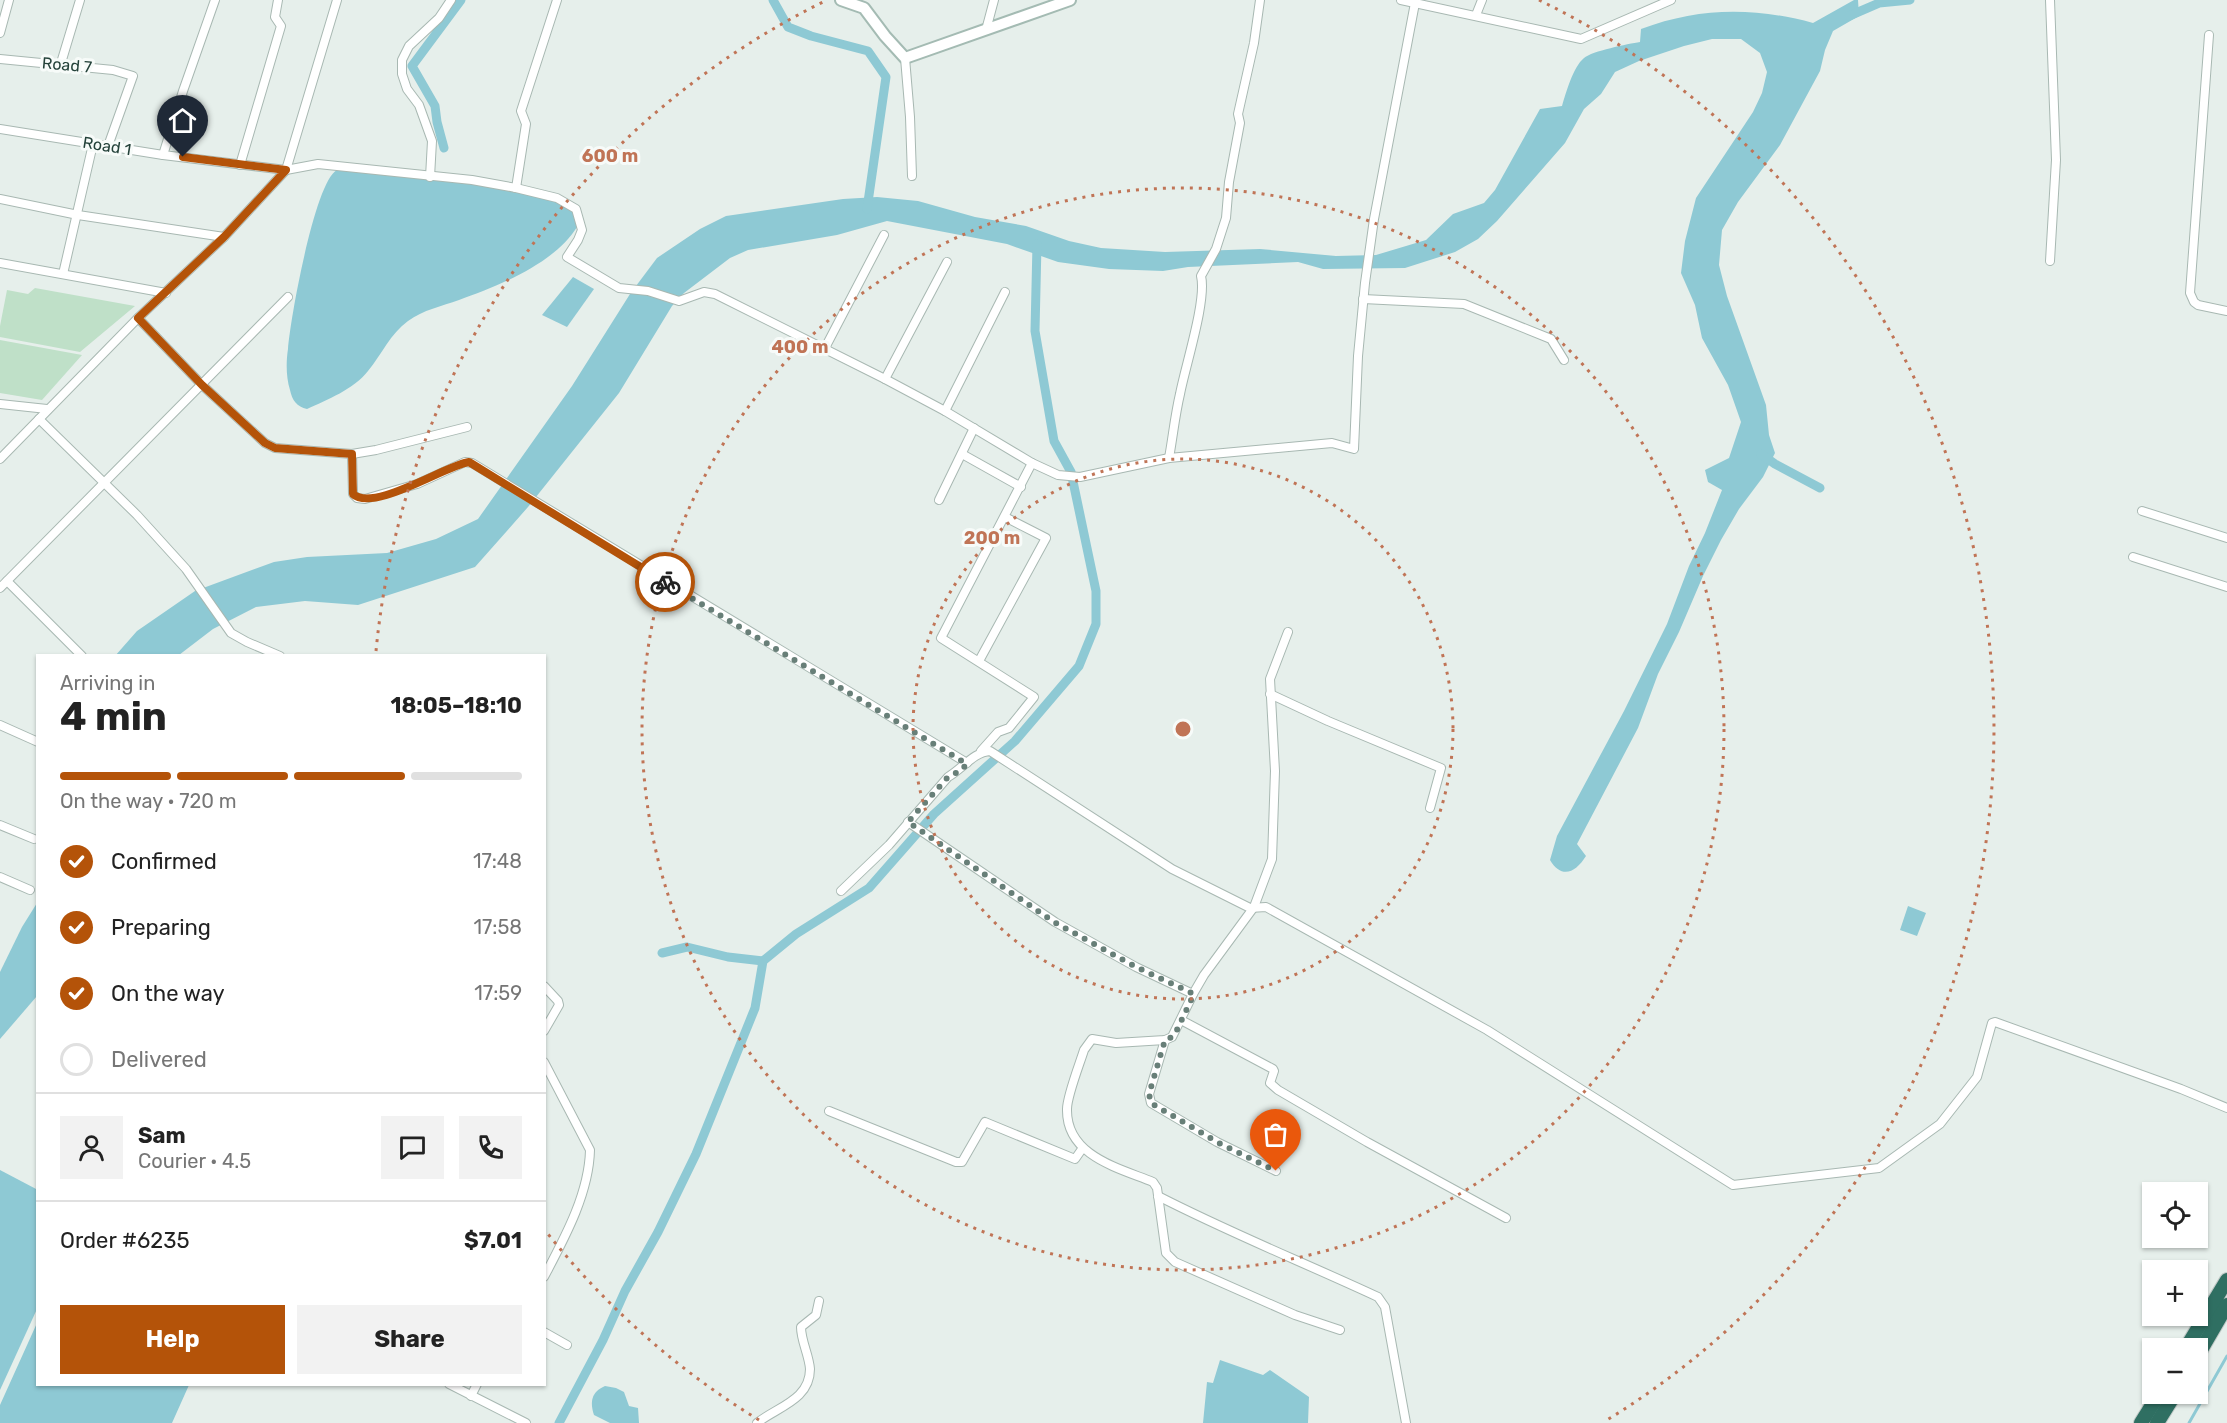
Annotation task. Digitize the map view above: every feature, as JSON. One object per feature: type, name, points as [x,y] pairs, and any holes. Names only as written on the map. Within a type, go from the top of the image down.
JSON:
[{"type":"highway","points":[[2192,1338],[2227,1280]]},
{"type":"highway","points":[[2208,1338],[2227,1305]]},
{"type":"highway","points":[[2141,1423],[2152,1404]]},
{"type":"highway","points":[[2157,1423],[2169,1404]]},
{"type":"street","points":[[0,33],[9,0]]},
{"type":"street","points":[[61,63],[80,0]]},
{"type":"street","points":[[164,155],[183,91],[215,0]]},
{"type":"street","points":[[240,165],[281,26],[275,17],[278,0]]},
{"type":"street","points":[[0,459],[138,318],[224,237],[286,170],[337,0]]},
{"type":"street","points":[[430,177],[432,141],[418,105],[407,89],[402,74],[402,60],[409,46],[439,18],[451,0]]},
{"type":"street","points":[[516,188],[526,124],[521,111],[557,0]]},
{"type":"street","points":[[841,0],[864,8],[905,58],[912,176]]},
{"type":"street","points":[[986,30],[994,0]]},
{"type":"street","points":[[905,58],[1070,0]]},
{"type":"street","points":[[1169,458],[1179,396],[1198,313],[1203,284],[1201,276],[1216,249],[1226,218],[1229,182],[1240,123],[1238,114],[1254,43],[1260,0]]},
{"type":"street","points":[[1401,0],[1439,4],[1476,15],[1581,39],[1671,0]]},
{"type":"street","points":[[1476,15],[1482,0]]},
{"type":"street","points":[[2050,0],[2056,160],[2050,261]]},
{"type":"street","points":[[884,235],[825,348],[945,411],[1032,463],[1058,475],[1080,477],[1169,458],[1332,443],[1354,449],[1358,356],[1369,252],[1415,3]]},
{"type":"street","points":[[2209,35],[2190,293],[2198,305],[2227,311]]},
{"type":"street","name":"Road 7","points":[[0,59],[61,63],[113,70],[133,76],[108,146]]},
{"type":"street","name":"Road 1","points":[[0,129],[164,155],[286,170],[318,164],[472,180],[557,198],[576,209],[582,230],[567,257],[619,288],[648,291],[679,302],[704,292],[715,294],[825,348]]},
{"type":"street","points":[[63,274],[93,144]]},
{"type":"street","points":[[0,199],[78,215],[224,237]]},
{"type":"street","points":[[885,379],[947,262]]},
{"type":"street","points":[[0,263],[166,293]]},
{"type":"street","points":[[945,411],[1005,292]]},
{"type":"street","points":[[0,588],[288,297]]},
{"type":"street","points":[[1363,299],[1464,304],[1551,339],[1564,360]]},
{"type":"street","points":[[138,318],[202,385],[269,446],[275,448],[352,454],[467,427]]},
{"type":"street","points":[[0,404],[47,409]]},
{"type":"street","points":[[39,419],[104,482],[186,569],[226,628],[238,638],[274,654]]},
{"type":"street","points":[[939,500],[974,428]]},
{"type":"street","points":[[352,454],[353,494],[357,498],[372,498],[417,484],[465,462],[472,463],[967,764]]},
{"type":"street","points":[[962,454],[1021,487]]},
{"type":"street","points":[[841,891],[889,845],[948,777],[960,771],[998,732],[1009,728],[1034,697],[941,638],[1032,463]]},
{"type":"street","points":[[2142,511],[2227,538]]},
{"type":"street","points":[[979,662],[1047,538],[1005,517]]},
{"type":"street","points":[[2133,557],[2227,586]]},
{"type":"street","points":[[7,581],[80,654]]},
{"type":"street","points":[[1288,632],[1269,679],[1275,771],[1272,859],[1254,907],[1204,975],[1172,1037],[1165,1040],[1116,1043],[1092,1039],[1088,1043],[1067,1108],[1071,1129],[1082,1149],[1098,1159],[1154,1182],[1166,1253],[1175,1262],[1295,1315],[1340,1330]]},
{"type":"street","points":[[1270,694],[1328,721],[1442,768],[1430,808]]},
{"type":"street","points":[[0,725],[36,741]]},
{"type":"street","points":[[981,751],[990,751],[1010,763],[1172,869],[1250,908],[1266,907],[1487,1030],[1733,1185],[1879,1168],[1940,1124],[1977,1077],[1992,1023],[1995,1022],[2181,1089],[2227,1108]]},
{"type":"street","points":[[908,822],[1054,922],[1136,967],[1194,994]]},
{"type":"street","points":[[0,825],[34,839]]},
{"type":"street","points":[[0,877],[30,890]]},
{"type":"street","points":[[546,988],[559,1005],[546,1027]]},
{"type":"street","points":[[1181,1020],[1273,1069],[1270,1083],[1278,1090],[1506,1218]]},
{"type":"street","points":[[1165,1040],[1149,1094],[1151,1103],[1217,1142],[1276,1171]]},
{"type":"street","points":[[546,1066],[590,1150],[587,1172],[570,1224],[546,1273]]},
{"type":"street","points":[[829,1111],[956,1162],[962,1162],[985,1122],[1075,1159],[1082,1149]]},
{"type":"street","points":[[1158,1196],[1378,1297],[1385,1307],[1406,1423]]},
{"type":"street","points":[[757,1423],[798,1398],[806,1386],[810,1368],[801,1328],[816,1315],[819,1301]]},
{"type":"street","points":[[546,1333],[567,1345]]},
{"type":"street","points":[[453,1386],[526,1423]]},
{"type":"street","points":[[471,1396],[476,1386]]},
{"type":"green space","points":[[35,288],[135,306],[80,352],[0,337],[7,290],[28,294]]},
{"type":"green space","points":[[0,340],[82,355],[42,400],[0,393]]},
{"type":"water","points":[[1854,0],[1858,0],[1859,16],[1833,31],[1820,71],[1780,145],[1738,202],[1722,230],[1719,265],[1727,296],[1766,405],[1769,435],[1775,453],[1763,477],[1739,509],[1703,576],[1658,674],[1638,728],[1577,844],[1586,856],[1569,872],[1559,870],[1550,860],[1557,836],[1624,711],[1667,624],[1722,490],[1708,482],[1705,470],[1729,458],[1741,422],[1728,385],[1702,338],[1695,305],[1681,273],[1685,241],[1696,198],[1753,112],[1762,93],[1767,72],[1760,53],[1741,39],[1712,39],[1684,46],[1639,61],[1615,72],[1601,94],[1584,109],[1565,143],[1497,221],[1478,239],[1455,252],[1405,268],[1323,269],[1298,262],[1188,267],[1163,271],[1109,269],[1058,262],[1007,244],[887,221],[837,235],[748,250],[730,258],[684,293],[672,306],[619,393],[528,507],[475,567],[358,605],[305,601],[256,607],[213,629],[180,654],[117,654],[137,631],[195,591],[274,562],[307,557],[387,553],[436,539],[478,519],[572,386],[630,294],[657,258],[700,229],[726,216],[843,199],[877,197],[918,201],[975,217],[1026,226],[1069,241],[1101,248],[1165,252],[1260,249],[1336,256],[1376,255],[1426,240],[1453,214],[1484,203],[1495,190],[1540,109],[1562,106],[1576,67],[1588,55],[1640,42],[1641,29],[1705,13],[1748,12],[1813,23]]},
{"type":"water","points":[[337,170],[475,183],[552,199],[573,211],[577,227],[554,252],[524,272],[491,288],[426,311],[408,321],[391,338],[362,377],[340,393],[307,409],[295,403],[289,385],[287,364],[290,333],[312,224],[320,199],[329,180]]},
{"type":"water","points":[[573,277],[594,289],[567,327],[542,315]]},
{"type":"water","points":[[36,905],[36,997],[0,1039],[0,972]]},
{"type":"water","points":[[1908,906],[1926,913],[1917,936],[1900,930]]},
{"type":"water","points":[[0,1170],[36,1189],[36,1311],[0,1390]]},
{"type":"water","points":[[36,1325],[36,1386],[189,1386],[172,1423],[0,1423],[0,1405]]},
{"type":"water","points":[[1220,1360],[1263,1375],[1270,1370],[1309,1397],[1308,1423],[1203,1423],[1207,1382],[1213,1383]]},
{"type":"water","points":[[605,1386],[624,1392],[629,1406],[638,1408],[639,1423],[610,1423],[594,1415],[592,1406],[594,1394]]},
{"type":"waterway","points":[[444,148],[435,106],[412,66],[461,0]]},
{"type":"waterway","points":[[773,0],[788,27],[811,36],[868,51],[886,77],[867,209]]},
{"type":"waterway","points":[[1849,16],[1879,3],[1910,0]]},
{"type":"waterway","points":[[559,1423],[696,1154],[755,1008],[763,961],[796,934],[869,888],[934,814],[1015,741],[1079,666],[1096,624],[1096,591],[1071,472],[1054,441],[1035,331],[1037,244]]},
{"type":"waterway","points":[[1761,454],[1820,488]]},
{"type":"waterway","points":[[662,953],[687,947],[728,957],[763,961]]},
{"type":"waterway","points":[[2189,1423],[2227,1356]]},
{"type":"way so far","points":[[665,582],[967,764],[960,771],[948,777],[908,822],[1054,922],[1136,967],[1194,994],[1176,1032],[1165,1040],[1149,1094],[1151,1103],[1217,1142],[1276,1171]]},
{"type":"route","points":[[183,157],[286,170],[224,237],[138,318],[202,385],[265,443],[275,448],[352,454],[353,494],[365,499],[417,484],[469,462],[665,582]]}]
